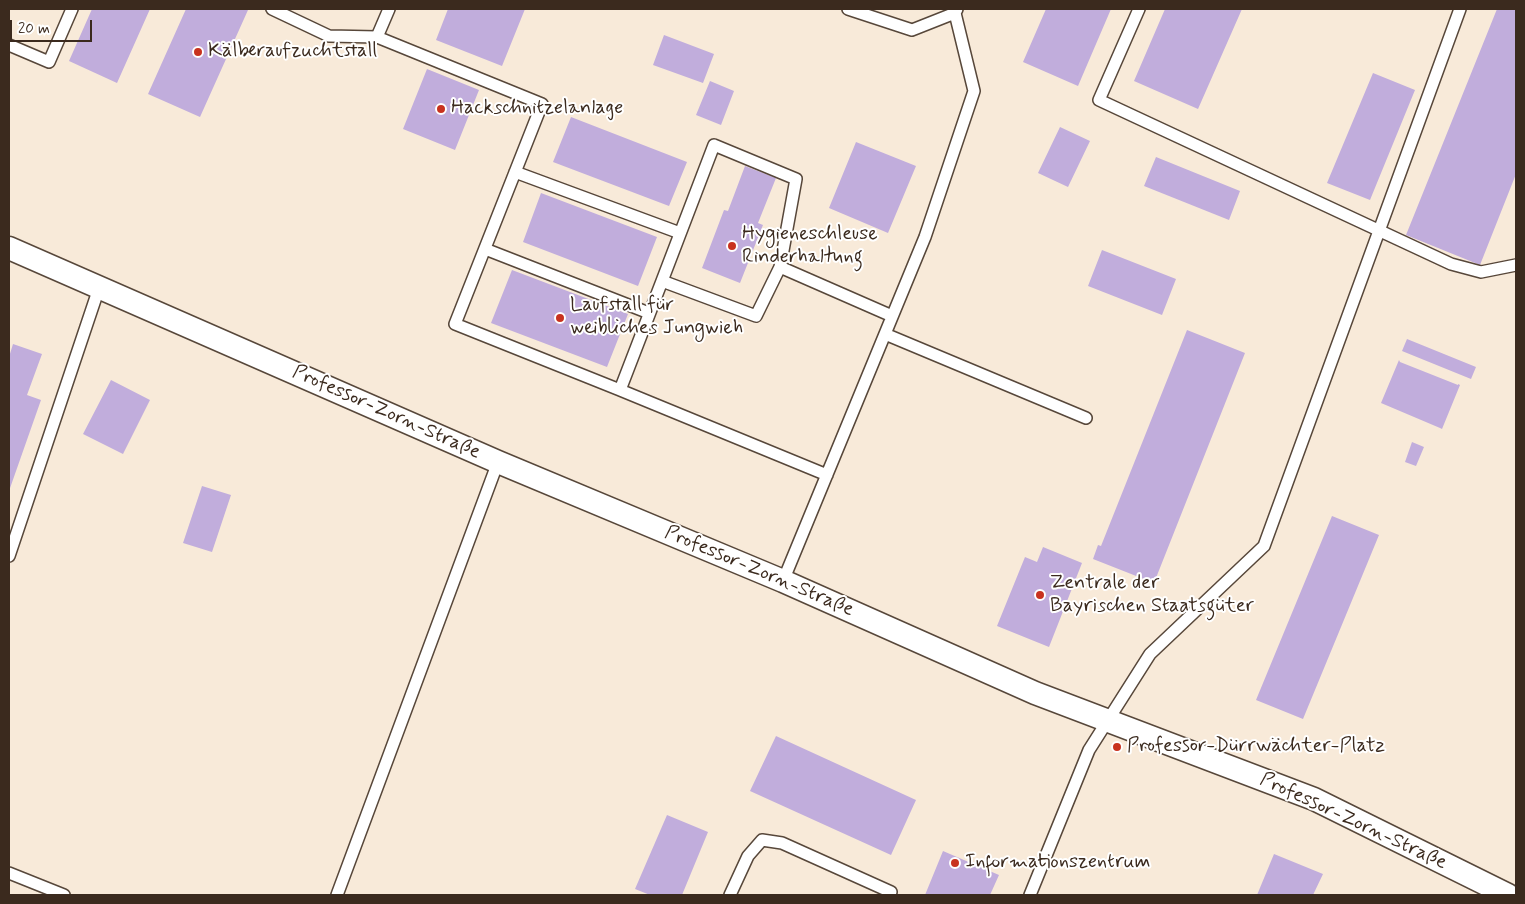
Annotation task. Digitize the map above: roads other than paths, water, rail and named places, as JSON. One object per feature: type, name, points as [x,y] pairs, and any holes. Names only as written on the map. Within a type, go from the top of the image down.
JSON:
[{"type":"street","name":"Professor-Zorn-Straße","points":[[9,248],[498,462],[783,582],[1035,693],[1314,799],[1508,895]]},
{"type":"lane","points":[[9,45],[49,62],[72,9]]},
{"type":"lane","points":[[272,9],[329,36],[377,37],[542,104],[455,324],[827,475]]},
{"type":"lane","points":[[377,37],[389,9]]},
{"type":"lane","points":[[783,582],[925,237],[974,91],[956,11],[912,30],[848,9]]},
{"type":"lane","points":[[1139,9],[1099,100],[1451,264],[1482,272],[1516,265]]},
{"type":"lane","points":[[1030,895],[1090,750],[1150,654],[1264,546],[1460,9]]},
{"type":"lane","points":[[620,390],[714,145],[796,179],[780,267],[756,316],[662,281]]},
{"type":"lane","points":[[515,172],[680,233]]},
{"type":"lane","points":[[485,249],[649,313]]},
{"type":"lane","points":[[780,267],[892,316]]},
{"type":"lane","points":[[9,556],[99,288]]},
{"type":"lane","points":[[885,334],[1086,418]]},
{"type":"lane","points":[[337,895],[498,462]]},
{"type":"lane","points":[[730,895],[748,856],[762,840],[782,843],[891,892],[889,895]]},
{"type":"lane","points":[[9,873],[64,895]]},
{"type":"place","name":"Kälberaufzuchtstall","points":[[198,52]]},
{"type":"place","name":"Hackschnitzelanlage","points":[[441,109]]},
{"type":"place","name":"Hygieneschleuse Rinderhaltung","points":[[732,246]]},
{"type":"place","name":"Laufstall für weibliches Jungwieh","points":[[560,318]]},
{"type":"place","name":"Zentrale der Bayrischen Staatsgüter","points":[[1040,595]]},
{"type":"place","name":"Professor-Dürrwächter-Platz","points":[[1117,747]]},
{"type":"place","name":"Informationszentrum","points":[[955,863]]}]
